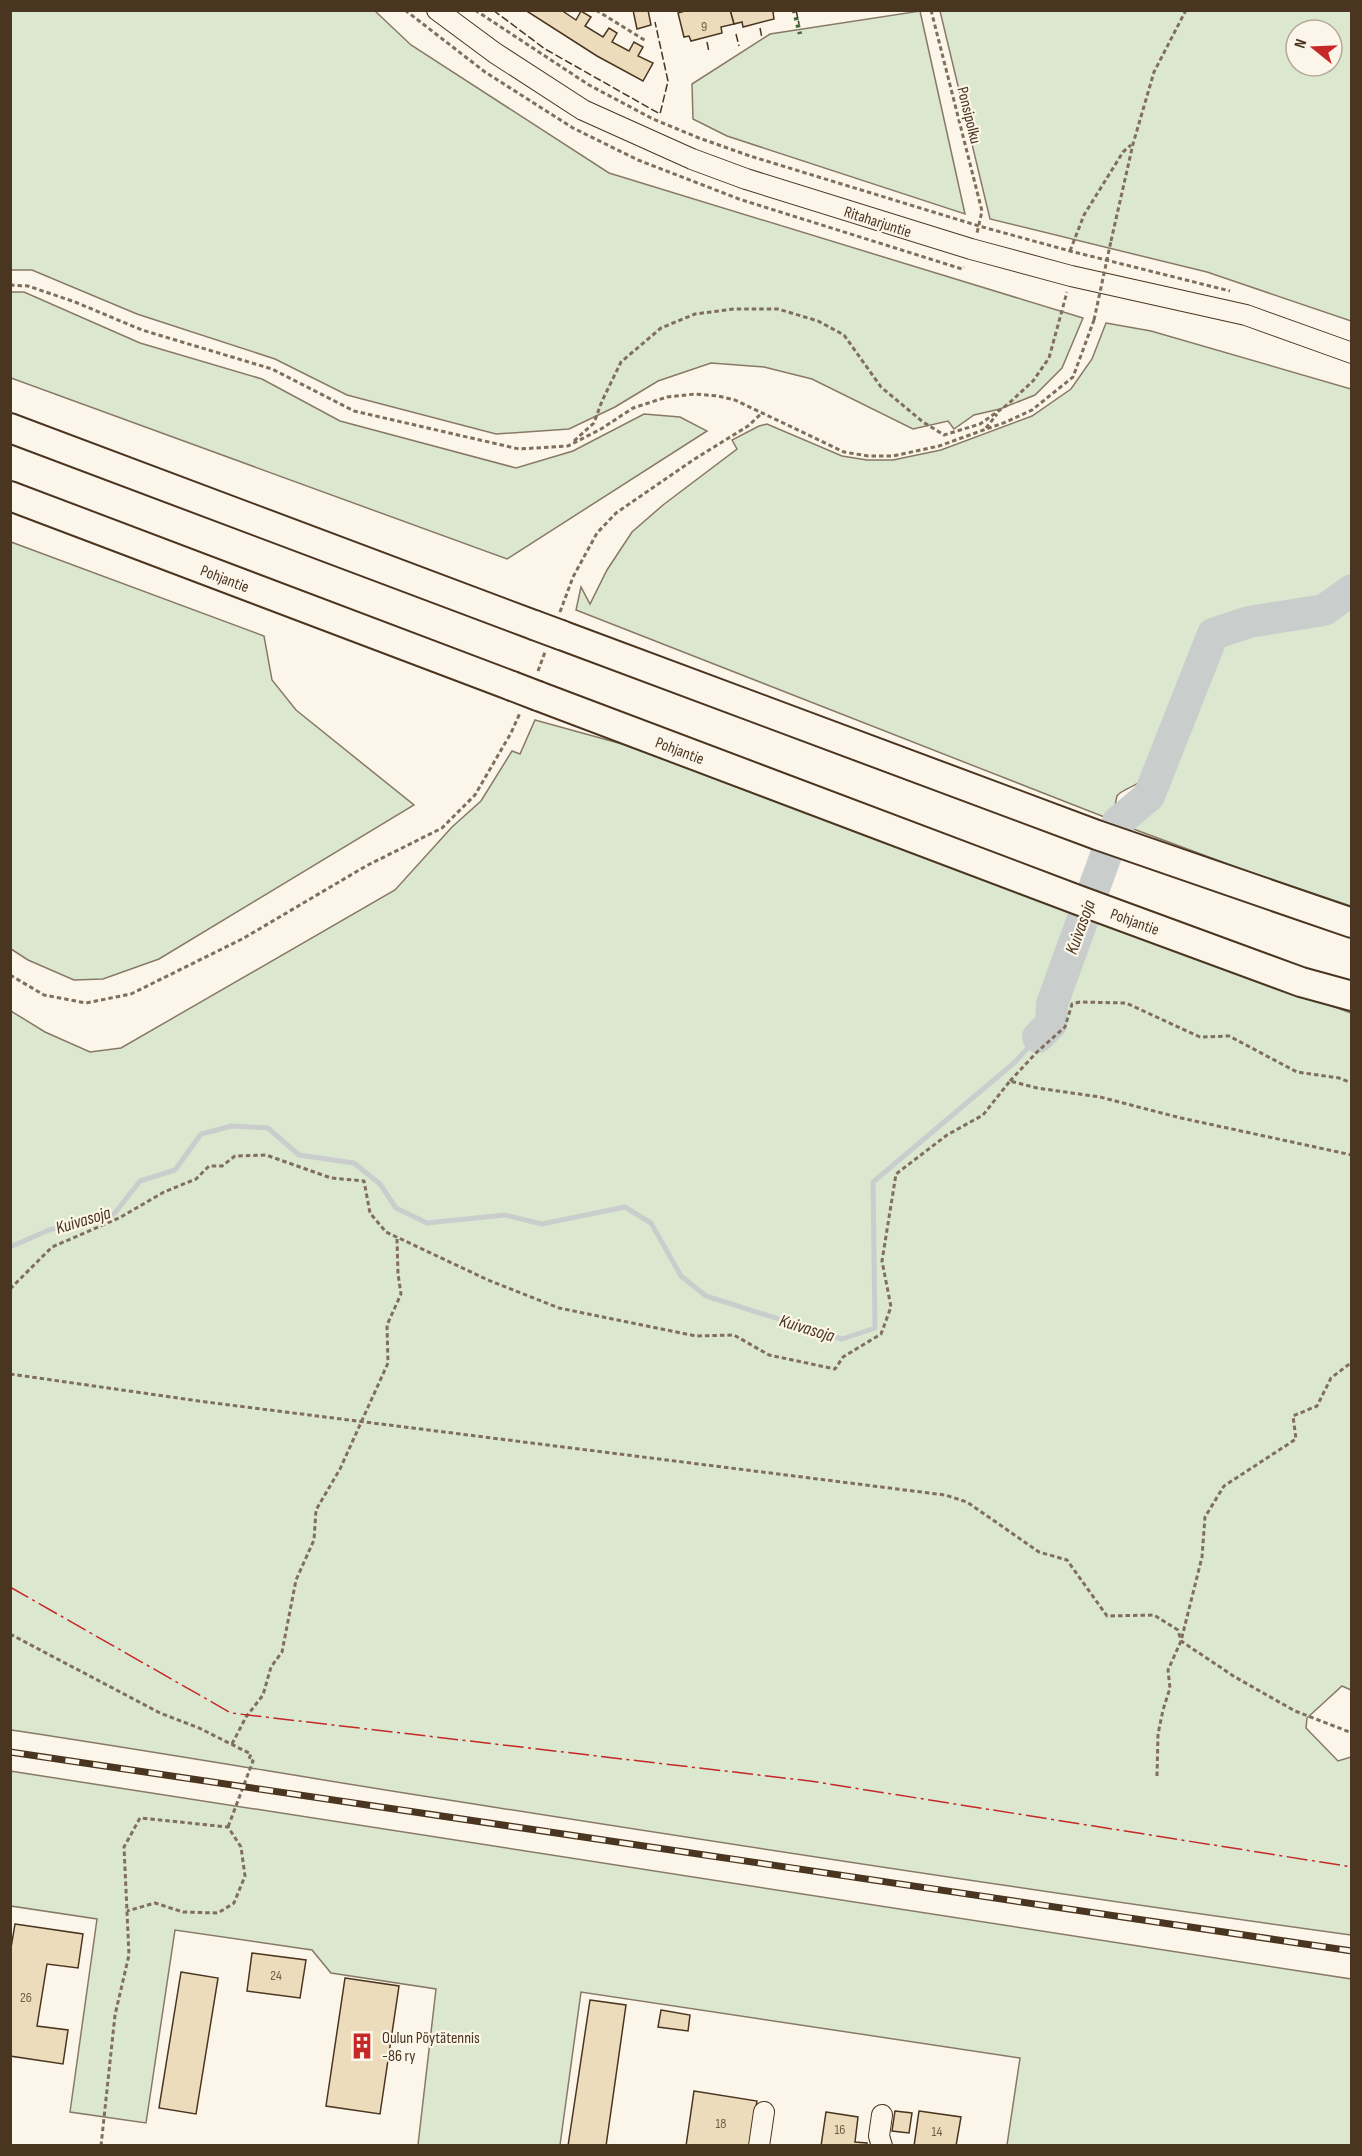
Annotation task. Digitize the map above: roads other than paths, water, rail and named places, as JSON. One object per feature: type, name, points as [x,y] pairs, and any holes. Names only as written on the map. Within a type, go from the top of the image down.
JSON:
[{"type":"highway","points":[[10,428],[1097,835],[1352,923]]},
{"type":"highway","name":"Pohjantie","points":[[10,496],[1089,904],[1301,982],[1352,996]]},
{"type":"street","name":"Ritaharjuntie","points":[[437,10],[495,53],[583,110],[683,155],[746,178],[930,237],[1071,276],[1246,315],[1352,353]]},
{"type":"street","points":[[759,2145],[764,2112]]},
{"type":"street","points":[[882,2115],[879,2136],[882,2145]]},
{"type":"waterway","name":"Kuivasoja","points":[[1038,1037],[1051,1024],[1052,1004],[1118,822],[1149,796],[1213,634],[1249,622],[1324,610],[1352,590]]},
{"type":"waterway","name":"Kuivasoja","points":[[10,1247],[49,1230],[114,1214],[140,1181],[175,1170],[201,1134],[232,1126],[268,1128],[299,1155],[354,1163],[380,1184],[396,1208],[427,1223],[505,1215],[542,1224],[625,1207],[651,1223],[681,1276],[706,1296],[842,1339],[875,1328],[873,1182],[1014,1063],[1038,1037]]},
{"type":"railway","points":[[10,1752],[1352,1951]]},
{"type":"place","name":"Oulun Pöytätennis -86 ry","points":[[362,2046]]}]
